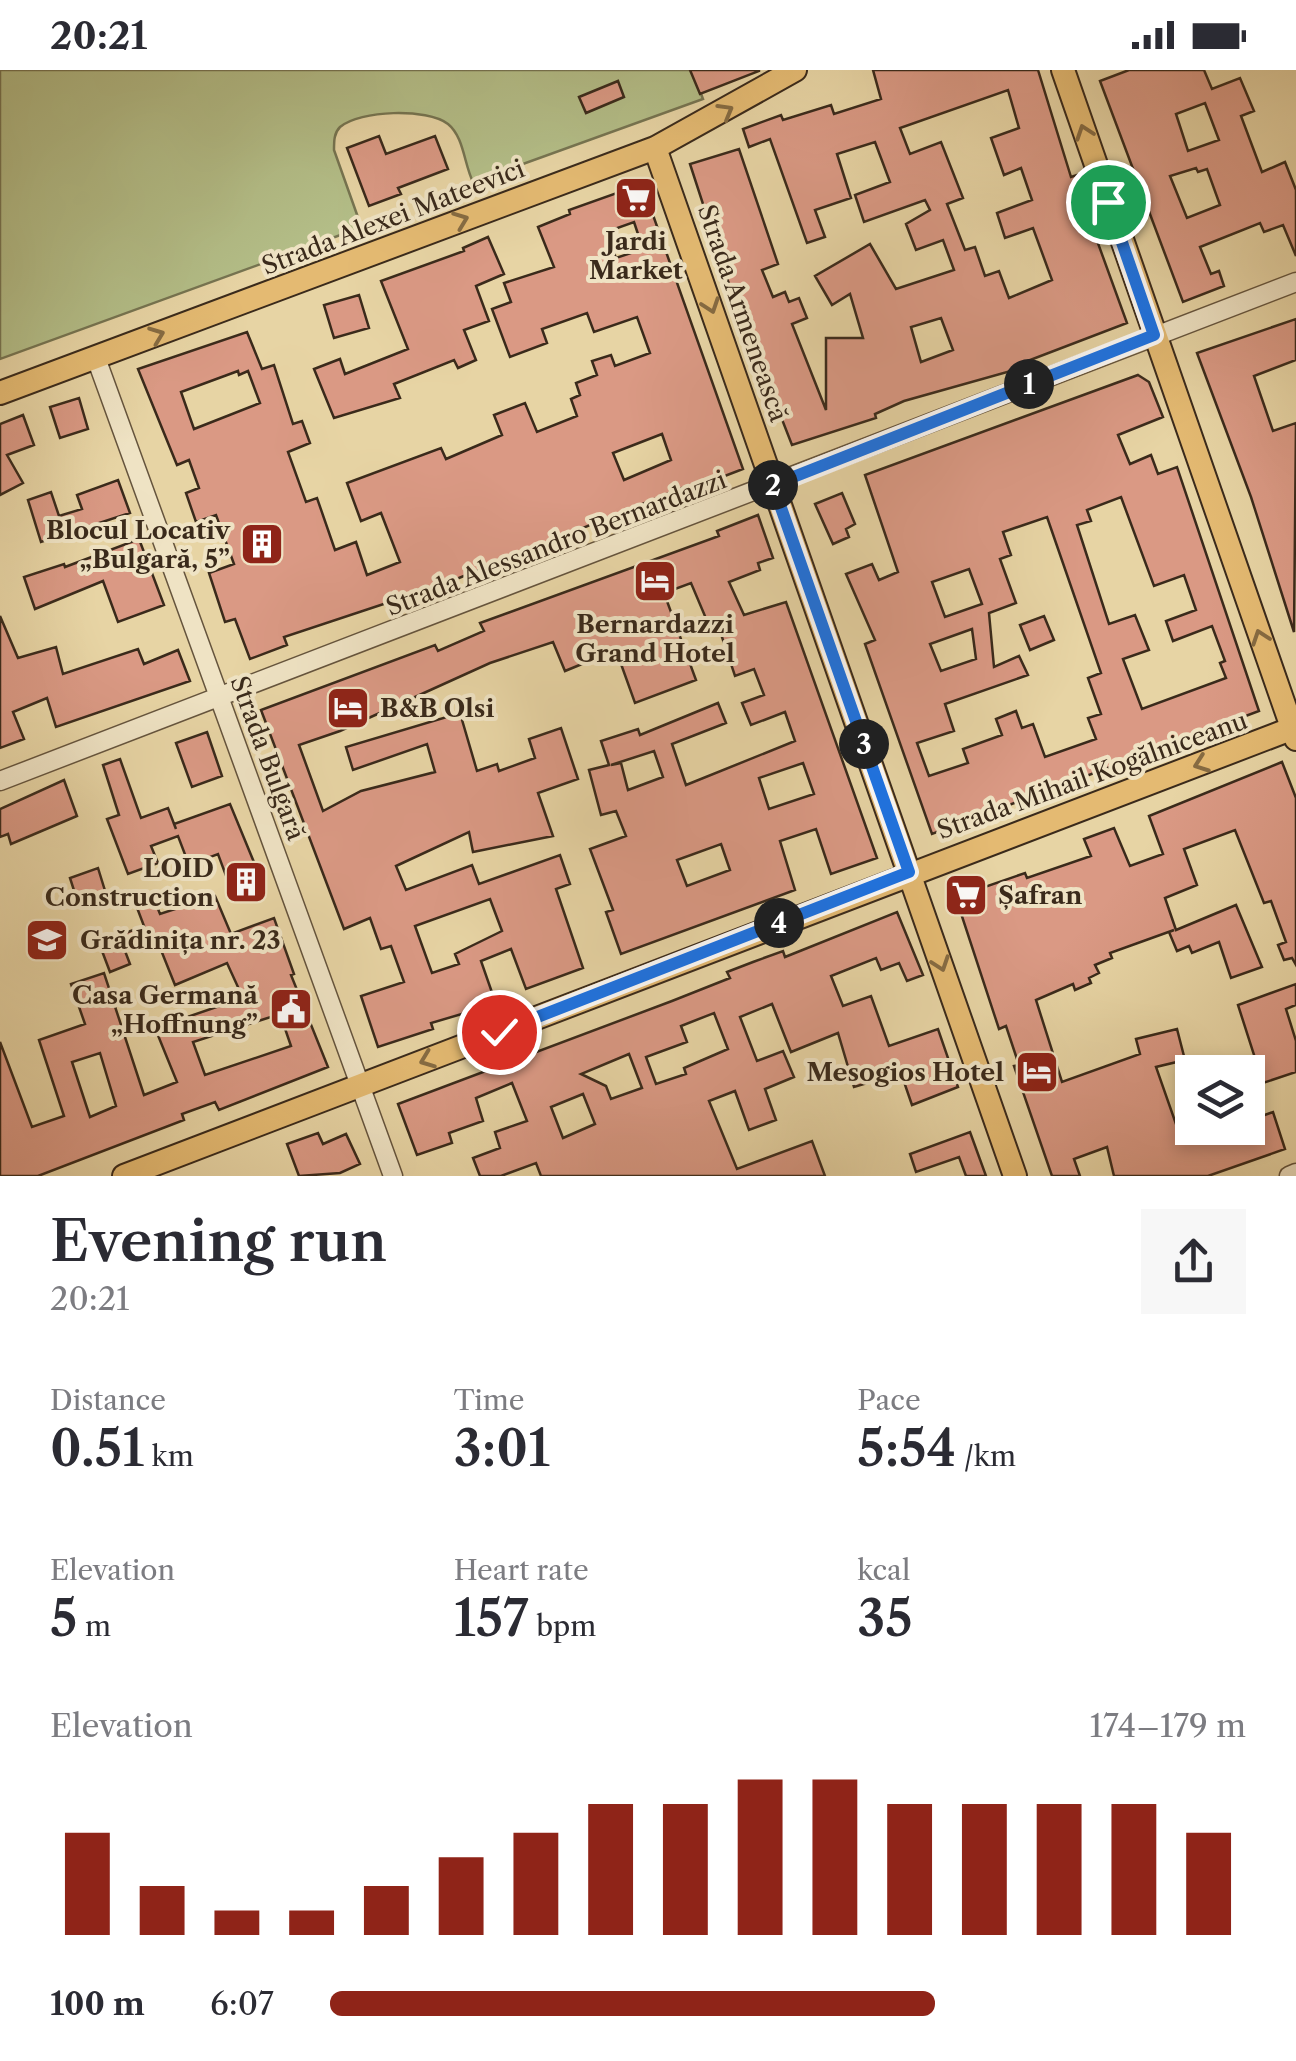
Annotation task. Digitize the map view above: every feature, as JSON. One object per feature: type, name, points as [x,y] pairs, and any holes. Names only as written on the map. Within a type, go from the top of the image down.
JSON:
[{"type":"main road","name":"Strada Alexei Mateevici","points":[[0,393],[655,148],[795,70]]},
{"type":"main road","points":[[1063,70],[1295,732]]},
{"type":"main road","name":"Strada Armenească","points":[[655,148],[1014,1176]]},
{"type":"main road","name":"Strada Mihail Kogălniceanu","points":[[124,1176],[909,872],[1295,732]]},
{"type":"street","name":"Strada Alessandro Bernardazzi","points":[[0,780],[220,700],[1296,282]]},
{"type":"street","name":"Strada Bulgară","points":[[96,358],[393,1176]]},
{"type":"green space","points":[[0,70],[692,70],[703,99],[473,182],[457,136],[438,119],[394,113],[350,121],[337,132],[334,150],[360,223],[357,229],[0,359]]},
{"type":"building","points":[[690,70],[759,70],[759,71],[700,94]]},
{"type":"building","points":[[873,70],[1038,70],[1071,177],[1080,174],[1096,222],[1091,224],[1127,323],[1017,365],[1018,369],[904,401],[875,414],[876,418],[792,445],[728,281],[690,164],[739,149],[778,264],[762,270],[773,297],[785,292],[789,302],[799,298],[807,318],[792,324],[826,410],[826,338],[863,338],[850,294],[832,305],[815,276],[870,244],[896,289],[954,270],[943,240],[916,250],[906,224],[930,210],[925,200],[864,222],[855,195],[890,182],[875,142],[837,154],[851,198],[815,210],[825,237],[807,243],[770,139],[749,147],[743,129],[781,115],[783,120],[831,105],[834,114],[881,99]],"holes":[[[1008,90],[1019,128],[991,138],[1004,175],[1021,168],[1032,200],[997,213],[1005,238],[1033,228],[1052,280],[1009,298],[999,271],[985,276],[975,247],[965,250],[947,204],[963,198],[941,142],[910,154],[900,128]],[[941,318],[953,350],[921,362],[911,327]]]},
{"type":"building","points":[[1129,70],[1204,70],[1212,89],[1240,78],[1254,111],[1241,116],[1262,172],[1285,162],[1296,190],[1296,256],[1283,225],[1264,232],[1260,223],[1200,247],[1211,274],[1219,271],[1224,286],[1183,302],[1100,81]],"holes":[[[1205,103],[1219,140],[1188,151],[1176,114]],[[1196,168],[1198,172],[1207,169],[1220,205],[1187,218],[1170,176]]]},
{"type":"building","points":[[618,81],[624,97],[586,113],[579,97]]},
{"type":"building","points":[[379,136],[386,154],[435,136],[448,169],[398,188],[401,194],[369,206],[347,148]]},
{"type":"building","points":[[642,184],[743,469],[683,492],[682,488],[444,584],[284,637],[287,645],[250,659],[235,619],[225,622],[209,573],[234,564],[216,515],[196,522],[186,493],[199,488],[189,460],[177,465],[138,369],[247,332],[262,369],[274,365],[293,424],[302,421],[310,443],[288,452],[306,502],[317,498],[335,550],[356,542],[367,575],[400,562],[381,513],[361,521],[347,483],[441,448],[446,459],[502,435],[494,415],[525,403],[537,432],[577,416],[571,399],[580,395],[576,383],[597,375],[592,361],[611,355],[615,366],[650,353],[637,317],[594,332],[587,313],[542,329],[547,343],[510,357],[492,309],[511,302],[504,283],[554,267],[538,227],[570,214],[569,210]],"holes":[[[634,222],[643,249],[616,258],[606,232]],[[248,371],[260,403],[194,429],[181,392]],[[662,434],[671,460],[624,480],[613,453]]]},
{"type":"building","points":[[488,237],[504,274],[476,286],[489,321],[464,330],[476,360],[458,368],[454,360],[394,384],[400,398],[334,418],[314,369],[340,359],[345,374],[408,349],[381,281],[464,251],[463,248]]},
{"type":"building","points":[[359,295],[369,328],[334,338],[324,305]]},
{"type":"building","points":[[1296,319],[1296,360],[1254,376],[1273,431],[1296,423],[1294,632],[1251,497],[1197,353]]},
{"type":"building","points":[[1138,375],[1149,382],[1163,417],[1118,435],[1130,464],[1151,455],[1158,474],[1177,467],[1259,711],[932,834],[865,644],[875,640],[846,574],[872,564],[879,580],[898,572],[865,475]],"holes":[[[1121,497],[1154,586],[1184,575],[1196,610],[1166,621],[1173,641],[1212,626],[1225,661],[1220,663],[1226,678],[1142,709],[1123,659],[1149,650],[1135,615],[1109,624],[1077,525],[1091,521],[1087,510]],[[1047,517],[1101,673],[1088,678],[1101,714],[1088,718],[1096,739],[1045,757],[1033,724],[1022,728],[1016,711],[996,719],[1002,735],[963,749],[968,763],[929,776],[917,743],[954,731],[945,704],[1028,675],[1019,656],[994,667],[989,613],[1016,603],[1000,559],[1011,555],[1003,532]],[[969,569],[982,604],[945,617],[932,582]],[[972,629],[976,659],[941,671],[930,644]]]},
{"type":"building","points":[[79,398],[88,429],[60,438],[50,407]]},
{"type":"building","points":[[23,415],[34,445],[7,455],[23,483],[0,495],[0,424]]},
{"type":"building","points":[[118,480],[130,513],[41,542],[28,500],[51,492],[59,516],[82,509],[77,495]]},
{"type":"building","points":[[842,493],[855,524],[846,529],[849,537],[833,544],[815,504]]},
{"type":"building","points":[[758,515],[773,558],[758,563],[760,570],[729,582],[744,615],[786,602],[877,858],[831,874],[816,829],[780,841],[795,890],[621,954],[606,912],[613,910],[590,849],[626,836],[616,811],[601,815],[589,770],[609,765],[601,741],[638,729],[640,735],[718,703],[726,723],[672,744],[686,785],[795,741],[785,712],[751,725],[742,703],[764,695],[754,669],[735,676],[720,631],[713,635],[691,583],[664,593],[696,680],[635,703],[616,650],[565,671],[553,642],[490,663],[340,731],[299,745],[323,811],[361,791],[435,772],[427,744],[353,770],[346,747],[460,713],[477,771],[497,764],[499,771],[535,758],[529,739],[561,728],[578,779],[538,793],[553,836],[473,852],[469,832],[396,866],[406,890],[472,865],[479,884],[560,855],[570,884],[556,889],[583,968],[526,989],[511,949],[481,961],[496,1004],[431,1023],[433,1029],[378,1047],[361,996],[404,982],[391,946],[381,949],[370,918],[344,929],[261,710],[435,645],[438,651],[484,631],[480,623],[719,536],[717,531]],"holes":[[[654,751],[663,777],[628,790],[621,763],[611,765]],[[803,763],[814,794],[769,809],[759,778]],[[721,844],[730,870],[687,886],[677,860]],[[490,899],[502,931],[455,954],[459,964],[432,973],[415,926]]]},
{"type":"building","points":[[139,539],[164,605],[118,622],[103,581],[35,609],[24,577],[64,564],[65,567]]},
{"type":"building","points":[[0,616],[18,658],[56,647],[63,674],[138,649],[144,664],[178,650],[190,681],[56,727],[47,698],[13,712],[24,739],[0,748]]},
{"type":"building","points":[[1044,616],[1054,640],[1030,650],[1020,625]]},
{"type":"building","points":[[207,732],[222,776],[192,787],[176,743]]},
{"type":"building","points":[[120,759],[141,818],[168,808],[174,824],[230,804],[265,889],[235,900],[218,854],[189,865],[178,836],[151,846],[158,863],[128,874],[107,819],[119,815],[103,765]]},
{"type":"building","points":[[1282,762],[1296,798],[1296,965],[1292,958],[1284,960],[1278,945],[1286,942],[1271,901],[1264,903],[1235,830],[1184,849],[1197,885],[1165,898],[1176,930],[1236,905],[1262,967],[1231,978],[1219,942],[1192,953],[1189,946],[1177,951],[1169,932],[1174,930],[1110,953],[1112,958],[1095,965],[1099,973],[1089,978],[1091,983],[1075,990],[1073,984],[1036,1000],[1062,1082],[1140,1054],[1136,1039],[1177,1029],[1184,1055],[1175,1055],[1175,1062],[1156,1067],[1175,1121],[1175,1145],[1265,1145],[1265,1115],[1273,1112],[1285,1149],[1208,1176],[1114,1176],[1107,1147],[1074,1159],[1080,1176],[1052,1176],[1014,1066],[1019,1065],[1006,1026],[999,1029],[953,889],[982,878],[985,887],[1025,873],[1027,878],[1091,856],[1084,839],[1114,828],[1130,866],[1163,854],[1149,816]]},
{"type":"building","points":[[64,780],[77,816],[11,844],[8,834],[0,837],[0,809]]},
{"type":"building","points":[[98,868],[106,894],[78,903],[70,878]]},
{"type":"building","points":[[215,896],[231,934],[274,918],[294,974],[291,975],[328,1067],[219,1110],[215,1102],[182,1114],[184,1120],[38,1176],[0,1176],[0,1042],[32,1127],[64,1116],[39,1040],[85,1024],[71,984],[104,973],[144,1095],[177,1082],[155,1028],[243,998],[227,963],[175,985],[157,940],[125,951],[130,964],[110,972],[99,943],[144,926],[136,905],[154,899],[160,914]],"holes":[[[280,1014],[291,1046],[205,1075],[193,1042]],[[100,1053],[116,1106],[90,1117],[72,1062]]]},
{"type":"building","points":[[897,912],[923,975],[907,981],[899,963],[881,970],[876,958],[831,976],[843,1006],[871,996],[889,1046],[938,1029],[958,1087],[912,1105],[901,1073],[854,1087],[838,1033],[791,1052],[772,1004],[740,1017],[757,1061],[783,1051],[794,1077],[765,1089],[776,1120],[749,1130],[735,1091],[709,1101],[737,1169],[812,1141],[825,1176],[541,1176],[536,1163],[501,1176],[480,1176],[473,1158],[500,1148],[495,1132],[527,1121],[512,1083],[476,1098],[483,1121],[449,1133],[452,1143],[417,1155],[398,1104],[730,978],[727,972],[753,962],[783,951],[785,957]],"holes":[[[714,1013],[728,1049],[684,1068],[686,1074],[656,1084],[646,1057],[687,1042],[681,1026]],[[629,1054],[642,1088],[611,1099],[606,1086],[581,1074]],[[583,1094],[595,1124],[563,1138],[551,1107]]]},
{"type":"building","points":[[1296,984],[1296,1005],[1286,1009],[1296,1041],[1296,1072],[1265,1082],[1265,1055],[1254,1055],[1238,1005]]},
{"type":"building","points":[[970,1132],[986,1176],[966,1176],[959,1157],[916,1172],[910,1154]]},
{"type":"building","points":[[318,1133],[323,1144],[346,1134],[360,1164],[340,1173],[299,1176],[287,1144]]},
{"type":"place","name":"Jardi Market","points":[[636,198]]},
{"type":"place","name":"Blocul Locativ „Bulgară, 5”","points":[[262,544]]},
{"type":"place","name":"Bernardazzi Grand Hotel","points":[[655,581]]},
{"type":"place","name":"B&B Olsi","points":[[348,708]]},
{"type":"place","name":"LOID Construction","points":[[246,882]]},
{"type":"place","name":"Șafran","points":[[966,895]]},
{"type":"place","name":"Grădinița nr. 23","points":[[47,940]]},
{"type":"place","name":"Casa Germană „Hoffnung”","points":[[291,1009]]},
{"type":"place","name":"Mesogios Hotel","points":[[1037,1072]]},
{"type":"route","points":[[499,1032],[909,872],[773,485],[1154,335],[1108,202]]}]
